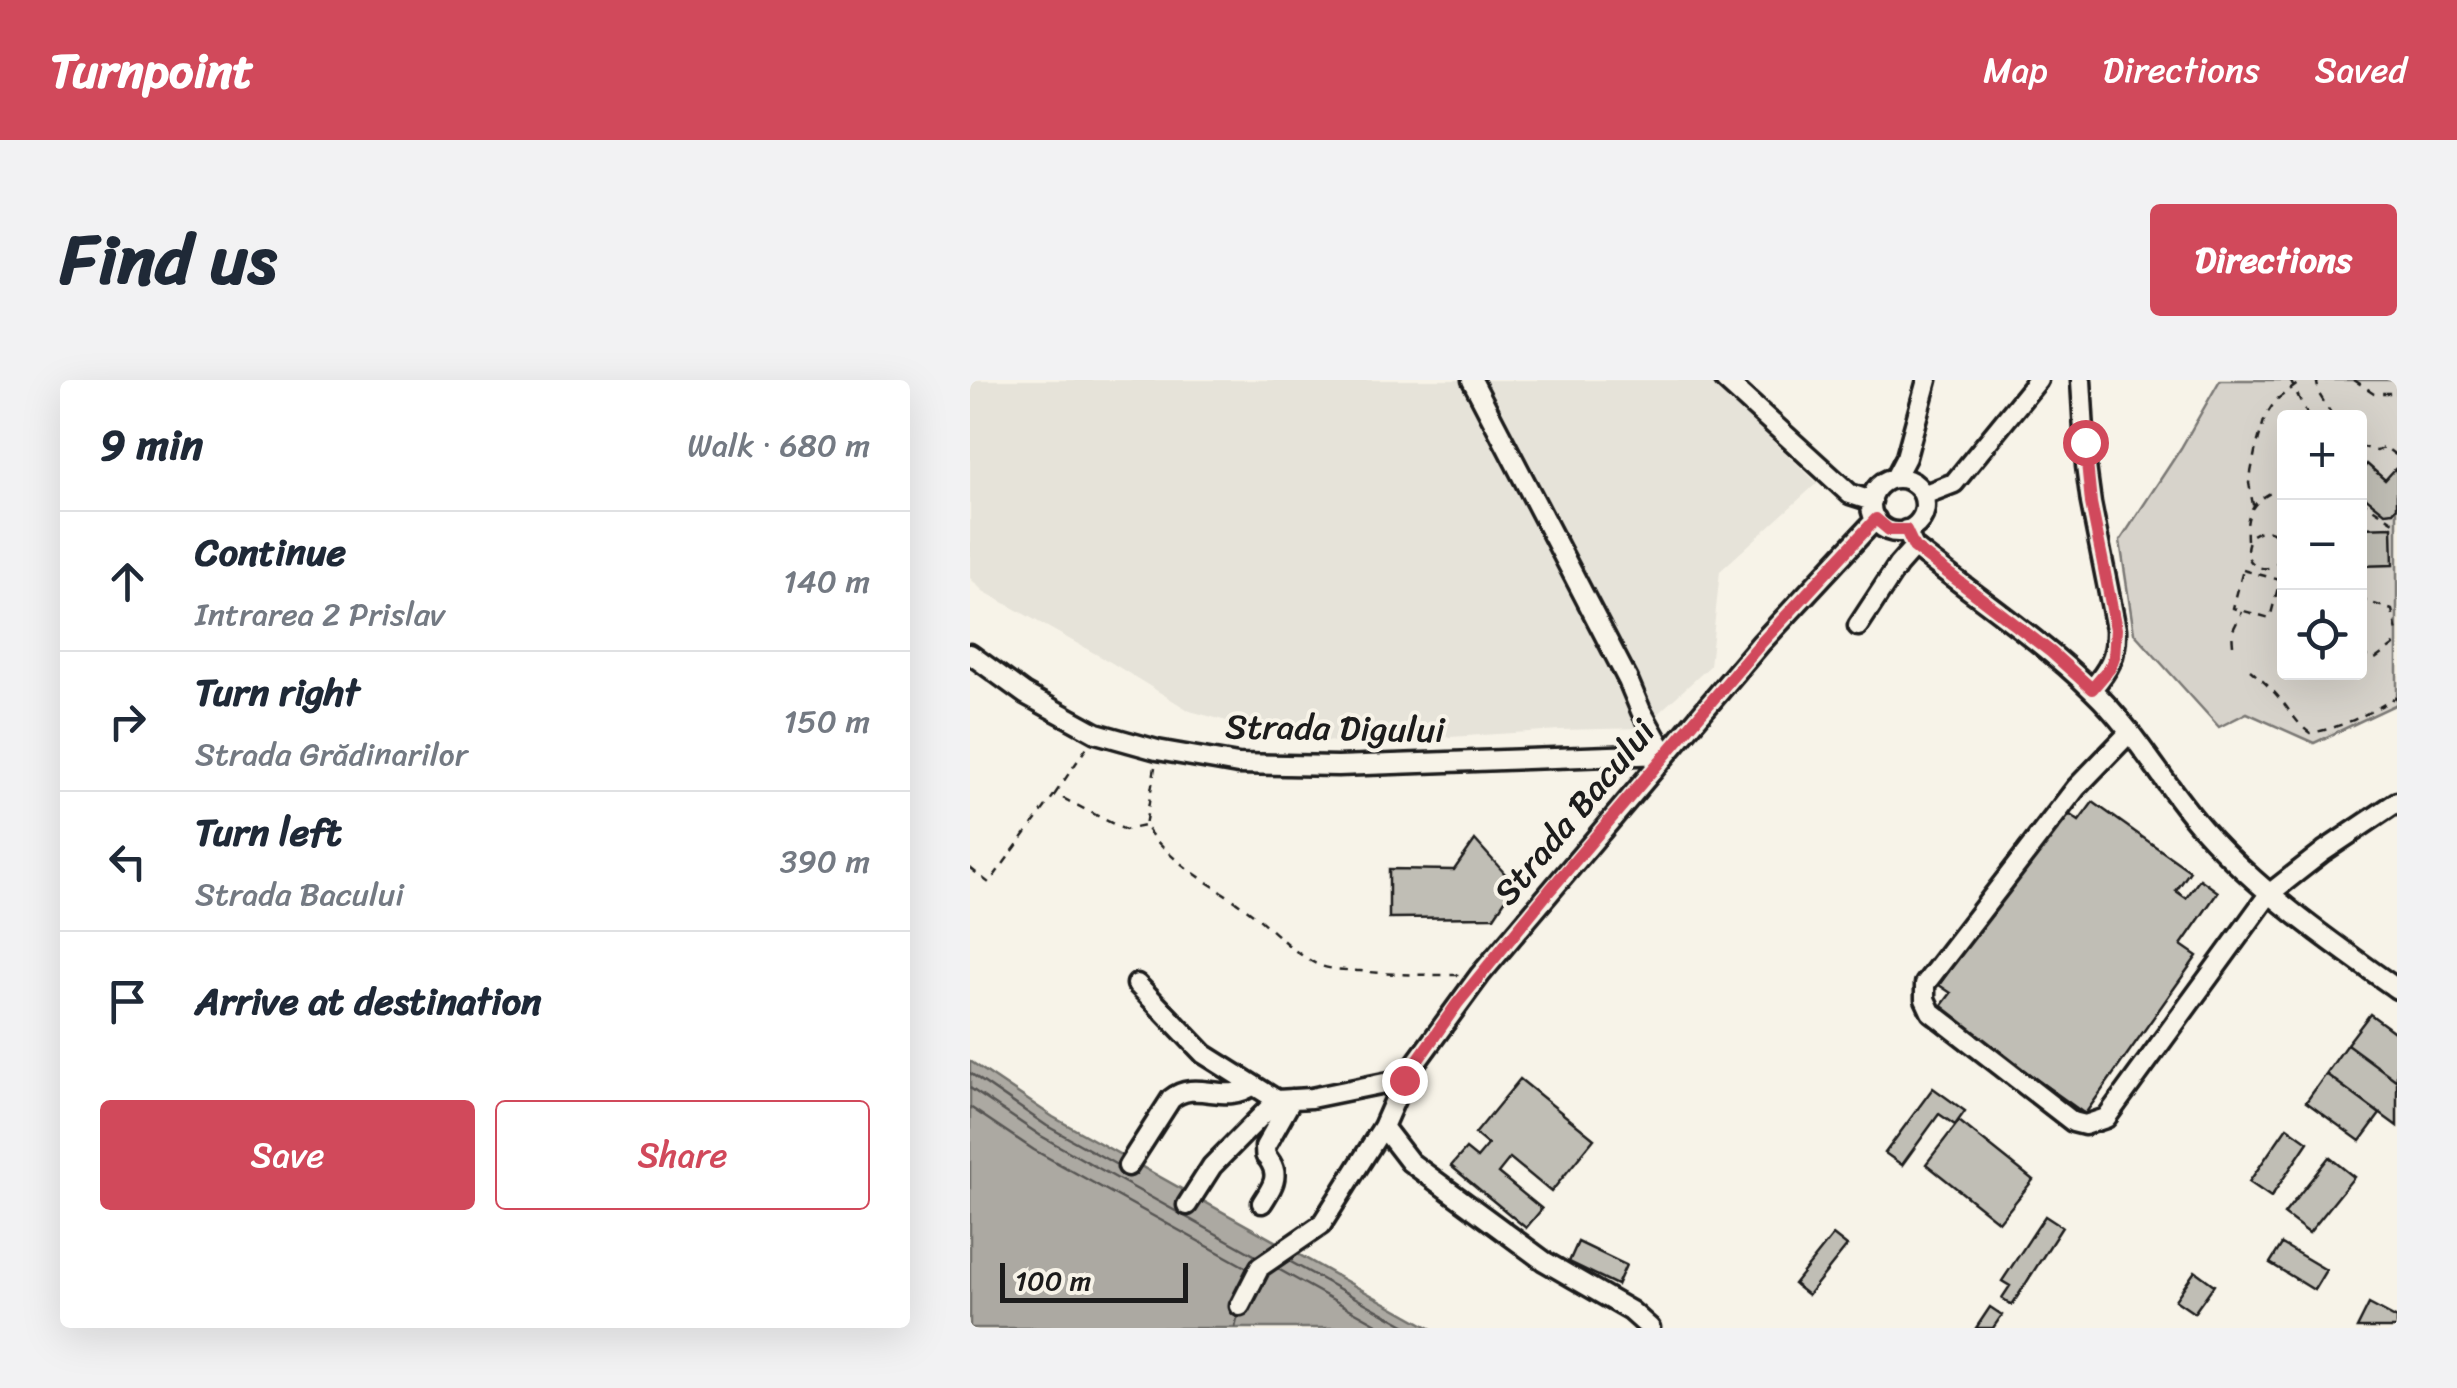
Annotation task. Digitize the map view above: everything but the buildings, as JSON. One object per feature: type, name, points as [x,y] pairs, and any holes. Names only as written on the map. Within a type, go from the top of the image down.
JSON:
[{"type":"street","points":[[1472,380],[1665,754]]},
{"type":"street","points":[[1725,380],[1850,494],[1874,510],[1889,530],[1910,539],[2092,689],[2224,852],[2269,894],[2397,990]]},
{"type":"street","points":[[1874,510],[1879,486],[1895,478],[1906,456],[1927,380]]},
{"type":"street","points":[[1923,494],[1954,483],[2038,380]]},
{"type":"street","points":[[2081,380],[2091,503],[2116,629],[2110,668],[2092,689]]},
{"type":"street","points":[[1858,626],[1898,565],[1925,503],[1923,494],[1912,482],[1895,478]]},
{"type":"street","name":"Strada Bacului","points":[[1240,1306],[1260,1267],[1321,1224],[1383,1127],[1404,1080],[1480,975],[1874,510]]},
{"type":"street","name":"Strada Digului","points":[[970,654],[1025,694],[1096,733],[1157,750],[1238,764],[1338,766],[1665,754]]},
{"type":"street","points":[[2130,732],[2076,788],[1926,984],[1924,992],[1930,1012],[2074,1122],[2085,1125],[2106,1118],[2269,894],[2397,802]]},
{"type":"street","points":[[1138,984],[1204,1054],[1284,1100],[1404,1080]]},
{"type":"street","points":[[1128,1166],[1178,1092],[1242,1093],[1252,1085]]},
{"type":"street","points":[[1262,1203],[1275,1181],[1275,1171],[1264,1147],[1284,1100]]},
{"type":"street","points":[[1188,1206],[1212,1166],[1284,1100]]},
{"type":"street","points":[[1383,1127],[1410,1162],[1544,1262],[1631,1312],[1650,1328]]},
{"type":"path","points":[[2290,380],[2305,410]]},
{"type":"path","points":[[2254,505],[2249,483],[2266,418],[2276,400],[2302,380]]},
{"type":"path","points":[[2320,380],[2319,394],[2329,410]]},
{"type":"path","points":[[2354,380],[2374,393],[2397,394]]},
{"type":"path","points":[[2367,448],[2386,448],[2397,456]]},
{"type":"path","points":[[2277,490],[2254,505],[2246,526],[2250,560],[2260,568],[2277,564]]},
{"type":"path","points":[[2367,505],[2397,524]]},
{"type":"path","points":[[2247,543],[2258,532],[2269,530],[2277,535]]},
{"type":"path","points":[[2258,574],[2260,568]]},
{"type":"path","points":[[2243,570],[2280,580],[2275,600],[2270,618],[2233,608],[2243,570]]},
{"type":"path","points":[[2367,601],[2392,610],[2397,632]]},
{"type":"path","points":[[2232,644],[2232,632],[2243,610]]},
{"type":"path","points":[[2367,656],[2375,659],[2397,643]]},
{"type":"path","points":[[2250,670],[2310,733],[2330,730],[2397,698]]},
{"type":"path","points":[[970,868],[989,883],[1096,733]]},
{"type":"path","points":[[1157,750],[1145,826],[1157,843],[1183,866],[1254,914],[1301,955],[1324,967],[1403,975],[1480,975]]},
{"type":"path","points":[[1055,794],[1124,830],[1145,826]]},
{"type":"shaded area","points":[[970,380],[1726,380],[1717,388],[1817,483],[1720,571],[1710,666],[1642,728],[1354,743],[1293,739],[1190,711],[983,591],[970,578]]},
{"type":"shaded area","points":[[2220,380],[2397,380],[2397,704],[2314,743],[2247,713],[2219,727],[2134,633],[2120,541]]},
{"type":"water","points":[[970,1061],[1053,1117],[1430,1328],[970,1328]]},
{"type":"ferry route","points":[[1235,1328],[1238,1315]]},
{"type":"route","points":[[1404,1080],[1480,975],[1652,768],[1876,519],[1889,530],[1906,530],[1914,547],[2051,652],[2092,689],[2110,668],[2117,644],[2091,503],[2085,442]]}]
